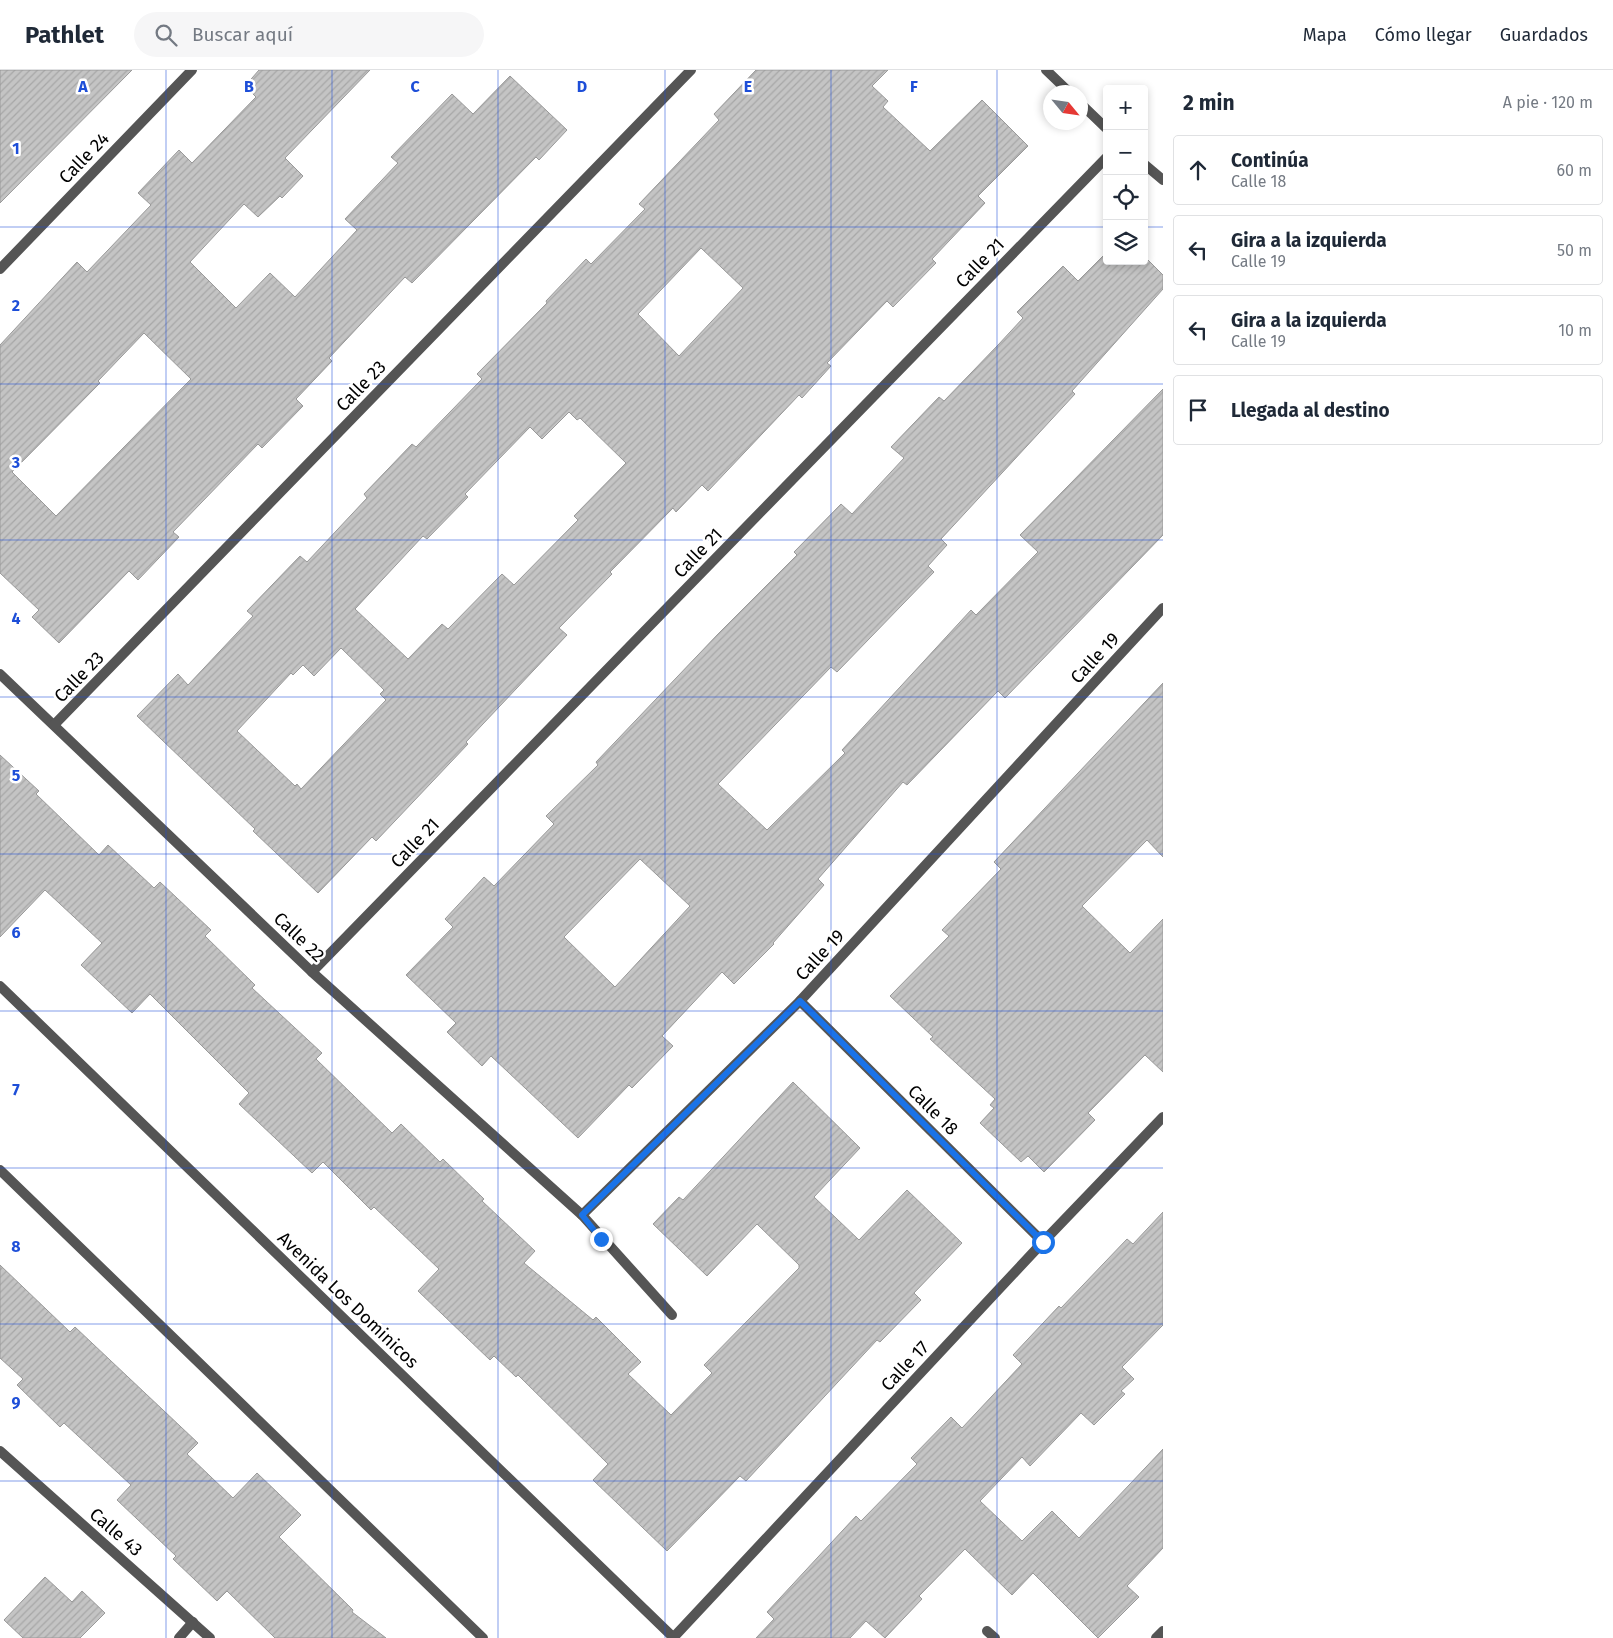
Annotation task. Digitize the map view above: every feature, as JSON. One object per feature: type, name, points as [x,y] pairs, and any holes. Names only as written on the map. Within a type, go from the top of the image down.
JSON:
[{"type":"street","name":"Calle 24","points":[[0,270],[192,70]]},
{"type":"street","name":"Calle 23","points":[[54,725],[692,70]]},
{"type":"street","points":[[1046,70],[1062,85]]},
{"type":"street","points":[[1088,111],[1103,125]]},
{"type":"street","name":"Calle 21","points":[[312,972],[1103,161]]},
{"type":"street","points":[[1148,167],[1163,180]]},
{"type":"street","name":"Calle 19","points":[[582,1215],[800,1001],[1163,608]]},
{"type":"street","name":"Calle 22","points":[[0,674],[312,972],[582,1215]]},
{"type":"street","name":"Avenida Los Dominicos","points":[[0,986],[673,1638]]},
{"type":"street","name":"Calle 18","points":[[800,1001],[1043,1242]]},
{"type":"street","name":"Calle 17","points":[[673,1638],[1043,1242],[1163,1117]]},
{"type":"street","points":[[0,1170],[483,1638]]},
{"type":"street","points":[[582,1215],[672,1315]]},
{"type":"street","name":"Calle 43","points":[[0,1451],[210,1638]]},
{"type":"street","points":[[179,1638],[193,1622]]},
{"type":"street","points":[[1156,1638],[1163,1631]]},
{"type":"building","points":[[0,70],[132,70],[0,203]]},
{"type":"building","points":[[259,70],[370,70],[285,158],[303,176],[282,198],[280,196],[258,217],[244,204],[190,262],[236,308],[270,273],[295,297],[357,230],[345,219],[398,163],[391,157],[452,94],[473,114],[510,76],[567,130],[539,160],[536,157],[412,283],[405,277],[329,358],[332,361],[296,399],[303,406],[262,448],[258,444],[173,532],[179,537],[138,580],[129,571],[59,643],[32,617],[39,610],[0,573],[0,345],[77,262],[87,272],[151,205],[138,193],[179,150],[192,163],[256,97],[245,86]],"holes":[[[144,333],[191,379],[56,516],[12,472],[100,383],[98,381]]]},
{"type":"building","points":[[756,70],[888,70],[872,86],[888,101],[883,107],[930,151],[982,100],[1028,146],[978,196],[985,203],[932,259],[936,263],[893,307],[887,301],[827,363],[831,366],[802,398],[799,395],[708,491],[702,485],[676,512],[673,508],[610,572],[612,574],[559,628],[567,635],[466,742],[468,744],[376,841],[372,837],[318,893],[253,831],[255,829],[137,716],[178,674],[188,685],[253,616],[247,611],[300,556],[307,562],[367,498],[364,494],[412,444],[416,447],[482,379],[477,374],[547,303],[546,301],[586,259],[591,264],[645,209],[639,204],[719,120],[714,114]],"holes":[[[701,248],[743,288],[679,356],[638,314]],[[569,412],[577,420],[580,418],[626,463],[574,516],[578,520],[514,585],[502,574],[448,629],[442,624],[408,659],[355,609],[423,536],[427,539],[468,497],[465,494],[530,427],[542,439]],[[341,648],[384,690],[380,694],[386,700],[301,789],[297,784],[295,786],[237,731],[291,673],[293,675],[303,665],[314,676]]]},
{"type":"building","points":[[1103,256],[1103,265],[1148,265],[1148,260],[1163,275],[1163,289],[1072,391],[1075,394],[941,539],[947,545],[928,566],[934,572],[837,672],[831,667],[718,784],[767,830],[845,753],[842,750],[971,610],[976,615],[1038,552],[1020,535],[1163,389],[1163,535],[1005,698],[998,691],[907,785],[903,782],[818,879],[824,885],[774,944],[734,984],[722,972],[662,1036],[673,1046],[632,1088],[629,1085],[578,1138],[491,1056],[482,1066],[447,1032],[456,1023],[406,975],[453,927],[445,919],[484,877],[494,886],[554,824],[546,816],[598,765],[596,762],[718,634],[797,555],[794,552],[841,504],[852,514],[904,458],[891,447],[939,397],[944,401],[998,345],[1023,318],[1017,312],[1063,266],[1078,281]],"holes":[[[640,859],[690,906],[615,987],[564,937]]]},
{"type":"building","points":[[1163,683],[1163,857],[1147,840],[1082,906],[1130,953],[1163,919],[1163,1072],[1145,1055],[1088,1113],[1095,1120],[1044,1172],[1028,1156],[1021,1162],[980,1123],[994,1108],[990,1105],[995,1099],[930,1039],[933,1037],[890,996],[949,936],[942,930],[1001,869],[994,862]]},
{"type":"building","points":[[0,755],[39,791],[36,794],[99,855],[108,845],[154,888],[160,882],[211,930],[205,936],[255,985],[252,988],[322,1053],[316,1059],[392,1133],[401,1124],[440,1162],[443,1159],[484,1199],[482,1201],[535,1251],[524,1263],[593,1320],[596,1317],[641,1362],[628,1374],[671,1415],[712,1373],[704,1365],[799,1268],[799,1265],[757,1224],[707,1276],[653,1224],[679,1197],[683,1200],[793,1082],[860,1148],[814,1197],[859,1240],[907,1190],[962,1243],[914,1293],[921,1300],[880,1342],[877,1340],[746,1481],[740,1476],[667,1551],[593,1480],[608,1464],[518,1375],[516,1377],[494,1356],[490,1360],[418,1291],[439,1269],[374,1207],[371,1210],[323,1162],[312,1173],[239,1104],[249,1093],[150,994],[132,1013],[81,965],[102,943],[45,890],[0,937]]},
{"type":"building","points":[[1163,1212],[1163,1325],[1122,1367],[1134,1379],[1121,1391],[1125,1394],[1094,1425],[1081,1413],[1030,1466],[1022,1457],[980,1501],[1022,1541],[1052,1511],[1079,1538],[1163,1449],[1163,1548],[1127,1586],[1139,1597],[1098,1638],[1033,1573],[1012,1595],[965,1549],[919,1596],[922,1599],[885,1638],[866,1621],[850,1638],[756,1638],[774,1619],[767,1612],[856,1516],[861,1521],[917,1464],[911,1458],[951,1417],[962,1428],[1022,1364],[1013,1355],[1059,1306],[1061,1308],[1127,1239],[1133,1244]]},
{"type":"building","points":[[0,1265],[70,1332],[75,1327],[198,1443],[187,1454],[233,1498],[257,1473],[301,1515],[279,1537],[353,1610],[352,1612],[386,1638],[275,1638],[227,1591],[217,1601],[173,1559],[176,1556],[117,1500],[131,1485],[64,1423],[60,1427],[17,1385],[23,1379],[0,1358]]},
{"type":"building","points":[[45,1577],[72,1602],[82,1591],[105,1613],[80,1638],[23,1638],[4,1620]]},
{"type":"route","points":[[601,1239],[582,1215],[800,1001],[1043,1242]]}]
